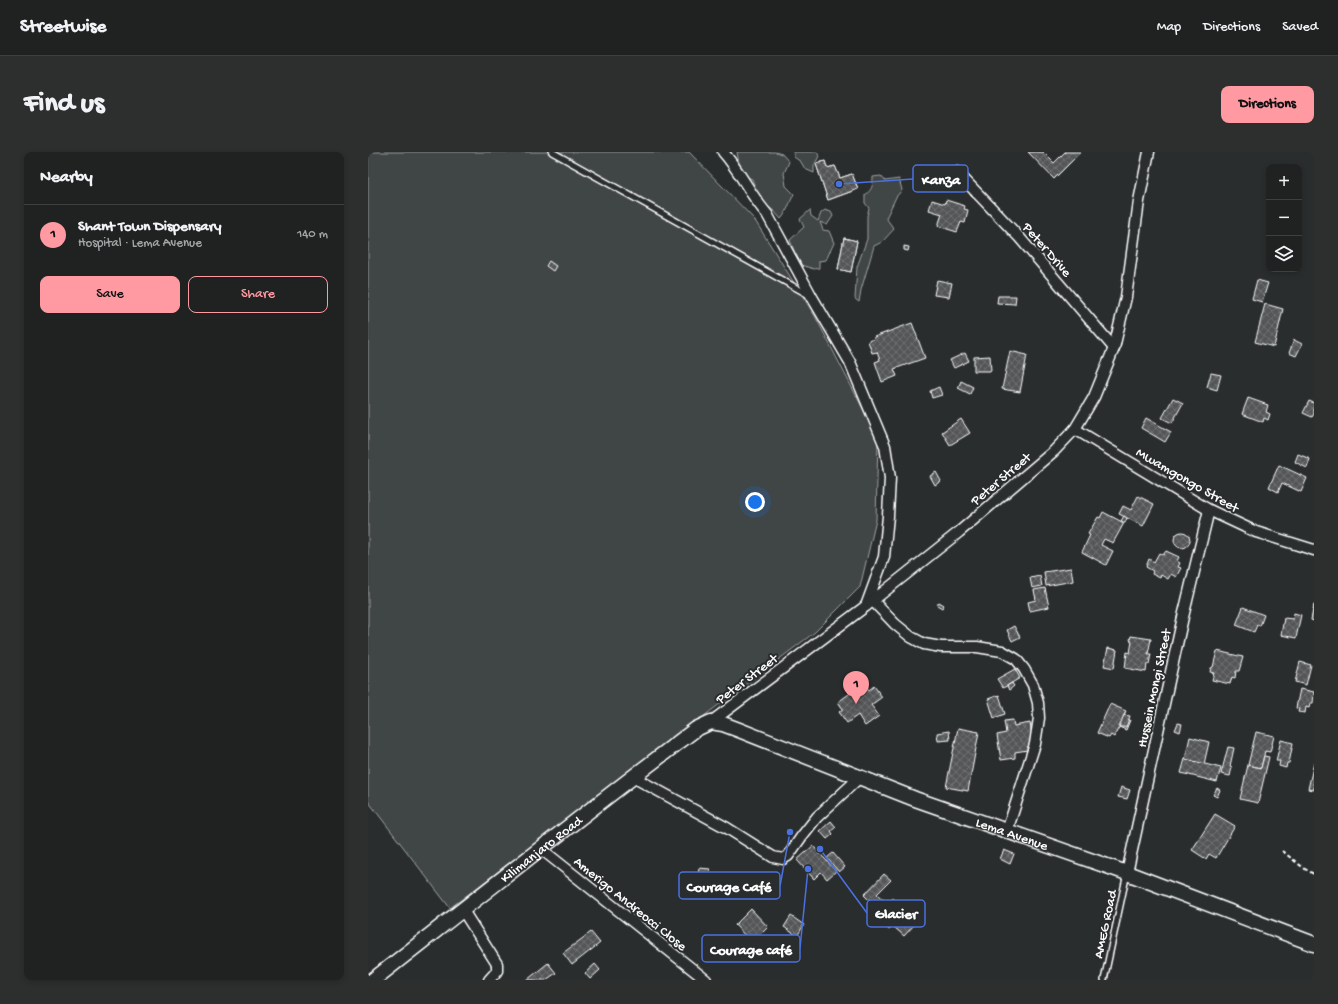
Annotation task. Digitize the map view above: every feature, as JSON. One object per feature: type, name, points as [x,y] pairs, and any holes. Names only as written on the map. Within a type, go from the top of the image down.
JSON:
[{"type":"main road","name":"Lema Avenue","points":[[711,722],[734,728],[914,799],[1127,874],[1314,944]]},
{"type":"main road","name":"Kilimanjaro Road","points":[[373,980],[633,776],[696,729],[711,722]]},
{"type":"street","points":[[723,152],[730,159],[759,205],[767,214],[812,297],[850,362],[885,446],[890,478],[884,557],[869,604],[924,644],[941,647],[977,647],[1002,651],[1016,660],[1033,685],[1038,703],[1039,718],[1035,744],[1007,831]]},
{"type":"street","name":"Peter Street","points":[[711,722],[869,604],[959,532],[1014,484],[1054,452],[1075,429],[1094,397],[1114,348],[1126,297],[1139,201],[1149,152]]},
{"type":"street","name":"Peter Drive","points":[[957,172],[1019,237],[1114,348]]},
{"type":"street","name":"Mwamgongo Street","points":[[1075,429],[1209,510],[1256,532],[1314,550]]},
{"type":"street","name":"Hussein Mongi Street","points":[[1127,874],[1183,617],[1209,510]]},
{"type":"street","points":[[633,776],[726,828],[773,857],[782,859],[788,856],[817,817],[860,777]]},
{"type":"street","name":"Amerigo Andreocci Close","points":[[540,848],[706,980]]},
{"type":"street","points":[[462,910],[497,964],[497,972],[489,980]]},
{"type":"lane","points":[[552,152],[812,297]]},
{"type":"lane","name":"AMEG Road","points":[[1104,980],[1127,874]]},
{"type":"path","points":[[1282,851],[1314,874]]},
{"type":"shaded area","points":[[368,152],[689,152],[754,219],[815,316],[878,438],[876,520],[860,587],[815,632],[450,908],[368,801]]},
{"type":"shaded area","points":[[737,152],[775,152],[782,154],[789,162],[784,173],[786,186],[794,194],[781,219],[765,204],[757,192],[752,179],[741,174]]},
{"type":"shaded area","points":[[793,152],[817,152],[819,156],[814,166],[814,173],[805,169],[801,162],[794,157]]},
{"type":"shaded area","points":[[881,176],[885,181],[899,179],[902,190],[896,197],[886,218],[894,229],[882,242],[874,246],[859,302],[855,299],[857,267],[867,239],[867,216],[869,208],[865,203],[865,195],[872,188],[873,177]]},
{"type":"shaded area","points":[[810,210],[811,216],[818,221],[821,213],[825,210],[831,212],[833,216],[827,225],[820,222],[823,230],[829,231],[834,243],[826,260],[819,261],[819,268],[814,269],[801,265],[790,240],[804,227],[800,219]]},
{"type":"building","points":[[1028,152],[1043,152],[1054,163],[1065,152],[1081,152],[1054,179]]},
{"type":"building","points":[[825,161],[827,168],[835,166],[840,178],[852,174],[858,189],[828,200],[816,164]]},
{"type":"building","points":[[825,161],[827,168],[835,166],[840,178],[852,174],[858,189],[828,200],[816,164]]},
{"type":"building","points":[[932,200],[945,204],[946,200],[965,206],[964,209],[968,210],[965,223],[961,222],[957,232],[938,226],[942,214],[929,210]]},
{"type":"building","points":[[844,238],[857,241],[851,272],[838,269]]},
{"type":"building","points":[[844,238],[857,241],[851,272],[838,269]]},
{"type":"building","points":[[904,246],[909,247],[908,251],[904,250]]},
{"type":"building","points":[[549,261],[556,266],[553,271],[546,266]]},
{"type":"building","points":[[937,280],[952,283],[949,297],[934,295]]},
{"type":"building","points":[[1257,280],[1268,283],[1262,302],[1252,299]]},
{"type":"building","points":[[998,296],[1016,296],[1015,304],[997,303]]},
{"type":"building","points":[[1265,304],[1283,309],[1274,347],[1255,342]]},
{"type":"building","points":[[912,323],[925,358],[894,369],[897,376],[882,382],[875,362],[880,360],[877,352],[872,353],[868,341],[874,339],[874,337]]},
{"type":"building","points":[[1294,340],[1302,344],[1296,356],[1289,353]]},
{"type":"building","points":[[1010,351],[1027,355],[1020,392],[1002,389]]},
{"type":"building","points":[[965,353],[969,361],[954,368],[950,360]]},
{"type":"building","points":[[990,356],[991,371],[974,371],[974,357]]},
{"type":"building","points":[[1211,373],[1221,375],[1217,390],[1207,387]]},
{"type":"building","points":[[961,381],[973,387],[970,394],[958,388]]},
{"type":"building","points":[[939,387],[942,395],[932,398],[930,391]]},
{"type":"building","points":[[1173,398],[1183,403],[1172,423],[1162,418]]},
{"type":"building","points":[[1248,398],[1268,405],[1266,412],[1270,414],[1268,420],[1264,418],[1263,422],[1242,414]]},
{"type":"building","points":[[1309,401],[1314,403],[1314,414],[1312,417],[1303,413]]},
{"type":"building","points":[[1146,418],[1171,432],[1165,442],[1141,428]]},
{"type":"building","points":[[961,419],[970,433],[950,445],[942,432]]},
{"type":"building","points":[[1298,454],[1310,459],[1307,468],[1295,462]]},
{"type":"building","points":[[1279,465],[1307,478],[1301,492],[1282,483],[1278,492],[1269,487]]},
{"type":"building","points":[[936,472],[941,481],[935,485],[930,476]]},
{"type":"building","points":[[1138,496],[1154,504],[1143,526],[1119,514],[1123,506],[1131,510]]},
{"type":"building","points":[[1103,512],[1124,523],[1113,543],[1104,539],[1101,545],[1113,551],[1106,565],[1082,552],[1090,535],[1088,534],[1098,517],[1100,518]]},
{"type":"building","points":[[1124,516],[1127,518],[1125,523],[1121,521]]},
{"type":"building","points":[[1182,532],[1189,537],[1190,540],[1185,547],[1182,548],[1175,543],[1174,540],[1179,533]]},
{"type":"building","points":[[1166,551],[1179,557],[1177,561],[1180,563],[1178,567],[1181,568],[1176,577],[1171,574],[1168,579],[1161,575],[1160,578],[1152,574],[1153,571],[1146,567],[1149,559],[1154,562],[1159,553],[1163,555]]},
{"type":"building","points":[[1071,568],[1073,581],[1046,586],[1044,572]]},
{"type":"building","points":[[1040,576],[1042,586],[1032,588],[1030,578]]},
{"type":"building","points":[[1045,588],[1049,607],[1030,611],[1028,602],[1036,600],[1034,590]]},
{"type":"building","points":[[939,602],[944,605],[942,608],[937,605]]},
{"type":"building","points":[[1314,604],[1314,621],[1311,620]]},
{"type":"building","points":[[1243,607],[1264,615],[1260,626],[1257,625],[1254,632],[1236,625]]},
{"type":"building","points":[[1294,613],[1301,615],[1296,638],[1281,635],[1284,618],[1293,619]]},
{"type":"building","points":[[1014,626],[1020,637],[1012,641],[1007,630]]},
{"type":"building","points":[[1131,636],[1151,639],[1148,654],[1151,654],[1146,672],[1125,668],[1127,652],[1130,653],[1132,641],[1130,640]]},
{"type":"building","points":[[1108,648],[1117,650],[1114,668],[1104,666]]},
{"type":"building","points":[[1217,651],[1243,657],[1239,671],[1236,671],[1235,678],[1232,677],[1230,684],[1212,680],[1214,673],[1210,672],[1211,668],[1213,667]]},
{"type":"building","points":[[1300,662],[1311,665],[1306,685],[1295,682]]},
{"type":"building","points":[[1015,669],[1020,678],[1003,688],[997,679]]},
{"type":"building","points":[[864,683],[869,690],[874,686],[882,697],[871,705],[879,716],[865,726],[858,715],[847,723],[839,712],[843,709],[838,702]]},
{"type":"building","points":[[1012,683],[1014,686],[1009,690],[1007,686]]},
{"type":"building","points":[[1300,689],[1314,692],[1313,703],[1310,703],[1309,708],[1306,707],[1305,713],[1298,712],[1299,709],[1296,708]]},
{"type":"building","points":[[999,695],[1005,714],[994,718],[988,699]]},
{"type":"building","points":[[1110,704],[1126,711],[1123,717],[1130,720],[1126,730],[1119,727],[1114,737],[1111,735],[1109,738],[1097,733]]},
{"type":"building","points":[[1124,715],[1130,716],[1126,727],[1119,727]]},
{"type":"building","points":[[1013,720],[1014,726],[1030,723],[1034,749],[1015,752],[1015,758],[1001,760],[997,735],[1006,733],[1004,721]]},
{"type":"building","points":[[1178,723],[1182,724],[1180,732],[1175,730]]},
{"type":"building","points":[[958,728],[979,732],[968,791],[946,787]]},
{"type":"building","points":[[949,731],[950,740],[938,741],[937,733]]},
{"type":"building","points":[[1256,732],[1274,736],[1270,752],[1265,751],[1261,768],[1248,765]]},
{"type":"building","points":[[1190,737],[1209,742],[1204,764],[1185,759]]},
{"type":"building","points":[[1281,740],[1293,743],[1289,763],[1287,763],[1286,768],[1279,766],[1280,761],[1276,761]]},
{"type":"building","points":[[1228,747],[1234,748],[1230,766],[1232,767],[1230,776],[1221,774]]},
{"type":"building","points":[[1264,756],[1269,757],[1258,803],[1240,799],[1248,765],[1261,768]]},
{"type":"building","points":[[1185,759],[1221,768],[1217,782],[1181,773]]},
{"type":"building","points":[[1314,763],[1314,790],[1308,789]]},
{"type":"building","points":[[1121,787],[1130,790],[1127,799],[1118,797]]},
{"type":"building","points":[[1217,788],[1220,790],[1217,797],[1213,795]]},
{"type":"building","points":[[1215,814],[1235,826],[1216,858],[1209,854],[1206,859],[1192,850]]},
{"type":"building","points":[[831,821],[836,827],[831,831],[833,834],[827,839],[820,831]]},
{"type":"building","points":[[813,846],[836,871],[827,879],[821,872],[814,879],[797,860]]},
{"type":"building","points":[[1004,850],[1014,854],[1010,864],[1000,859]]},
{"type":"building","points":[[833,853],[845,867],[839,872],[827,858]]},
{"type":"building","points":[[699,868],[710,869],[708,883],[697,882]]},
{"type":"building","points":[[884,874],[891,880],[877,894],[888,904],[893,898],[906,911],[910,906],[917,913],[909,921],[914,925],[904,936],[893,926],[889,930],[874,915],[879,910],[864,895]]},
{"type":"building","points":[[751,909],[768,927],[752,943],[735,925]]},
{"type":"building","points":[[791,916],[804,925],[797,936],[784,927]]},
{"type":"building","points":[[591,932],[600,943],[572,965],[563,953]]},
{"type":"building","points":[[548,963],[556,973],[546,980],[527,980]]},
{"type":"building","points":[[595,964],[600,970],[590,979],[585,973]]},
{"type":"place","name":"Kanza","points":[[839,184]]},
{"type":"place","name":"Shant Town Dispensary","points":[[856,704]]},
{"type":"place","name":"Courage Café","points":[[790,832]]},
{"type":"place","name":"Glacier","points":[[820,849]]},
{"type":"place","name":"Courage café","points":[[808,869]]}]
